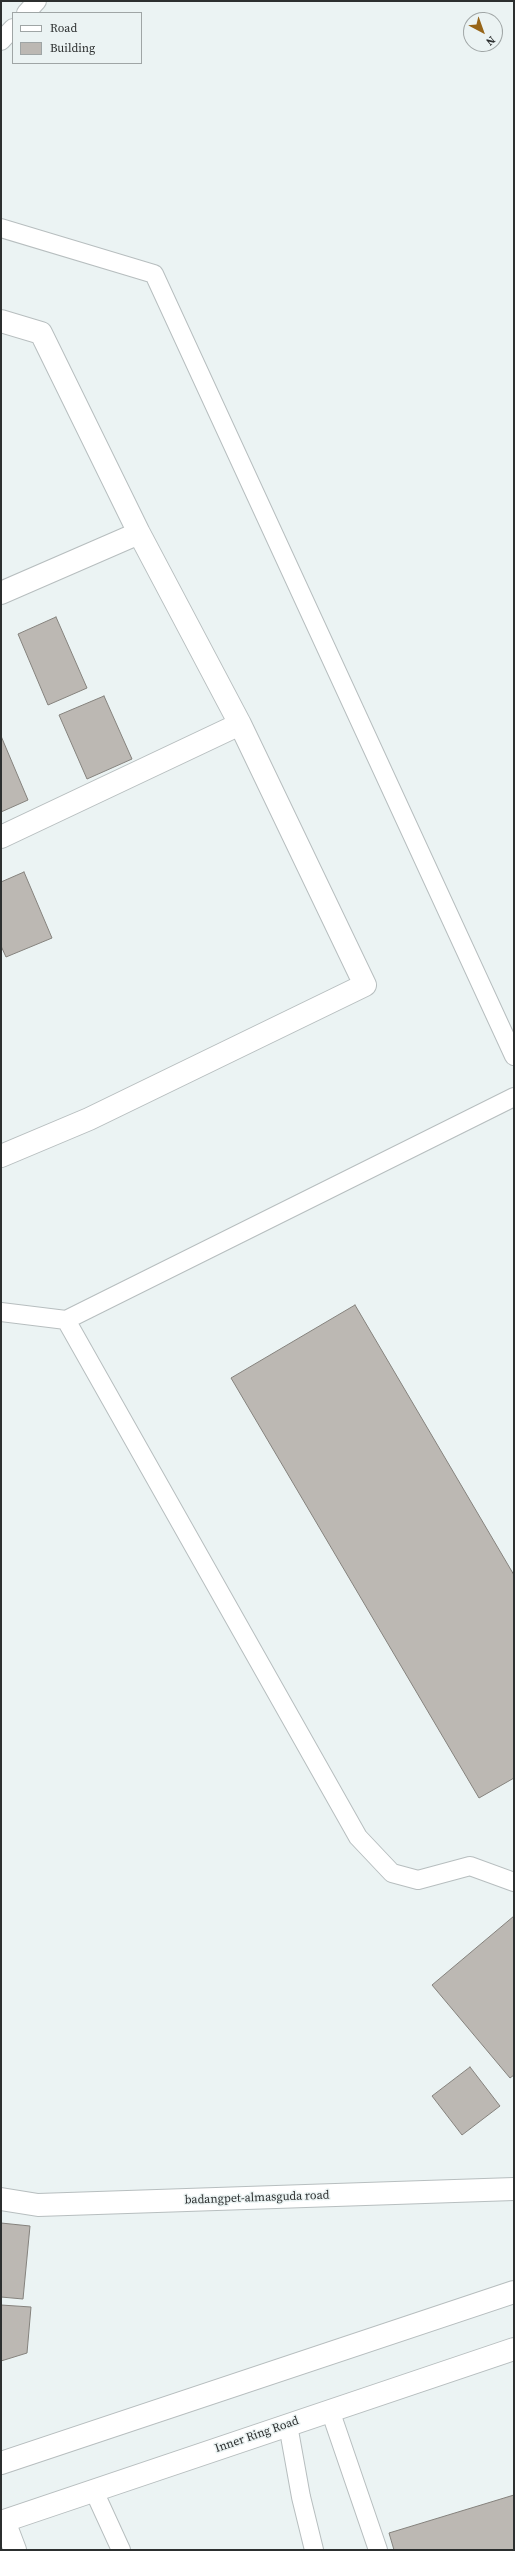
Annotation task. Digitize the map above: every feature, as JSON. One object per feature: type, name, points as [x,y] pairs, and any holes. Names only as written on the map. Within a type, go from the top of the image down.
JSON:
[{"type":"main road","points":[[1,321],[41,333],[139,533],[240,724],[365,985],[89,1119],[1,1156]]},
{"type":"main road","points":[[1,593],[139,533]]},
{"type":"main road","points":[[1,837],[240,724]]},
{"type":"main road","name":"badangpet-almasguda road","points":[[1,2199],[38,2205],[514,2189]]},
{"type":"main road","points":[[1,2463],[514,2292]]},
{"type":"main road","name":"Inner Ring Road","points":[[2,2522],[514,2349]]},
{"type":"main road","points":[[2,2522],[15,2550]]},
{"type":"lane","points":[[27,12],[37,1]]},
{"type":"lane","points":[[1,41],[12,29]]},
{"type":"lane","points":[[1,228],[154,274],[514,1056]]},
{"type":"lane","points":[[1,1312],[66,1320],[514,1097]]},
{"type":"lane","points":[[66,1320],[358,1836],[392,1873],[418,1880],[470,1866],[514,1882]]},
{"type":"lane","points":[[330,2410],[378,2550]]},
{"type":"lane","points":[[288,2425],[301,2497],[314,2550]]},
{"type":"lane","points":[[94,2490],[121,2550]]},
{"type":"building","points":[[56,617],[87,688],[48,705],[18,634]]},
{"type":"building","points":[[104,696],[132,759],[87,779],[59,715]]},
{"type":"building","points":[[1,736],[28,800],[1,812]]},
{"type":"building","points":[[24,872],[52,938],[6,957],[1,946],[1,882]]},
{"type":"building","points":[[355,1305],[514,1575],[514,1778],[479,1798],[231,1378]]},
{"type":"building","points":[[514,1916],[514,2075],[510,2078],[432,1985]]},
{"type":"building","points":[[470,2067],[500,2106],[462,2135],[432,2096]]},
{"type":"building","points":[[1,2223],[30,2226],[23,2299],[1,2297]]},
{"type":"building","points":[[1,2305],[31,2307],[27,2353],[1,2361]]},
{"type":"building","points":[[514,2495],[514,2550],[394,2550],[389,2533]]}]
